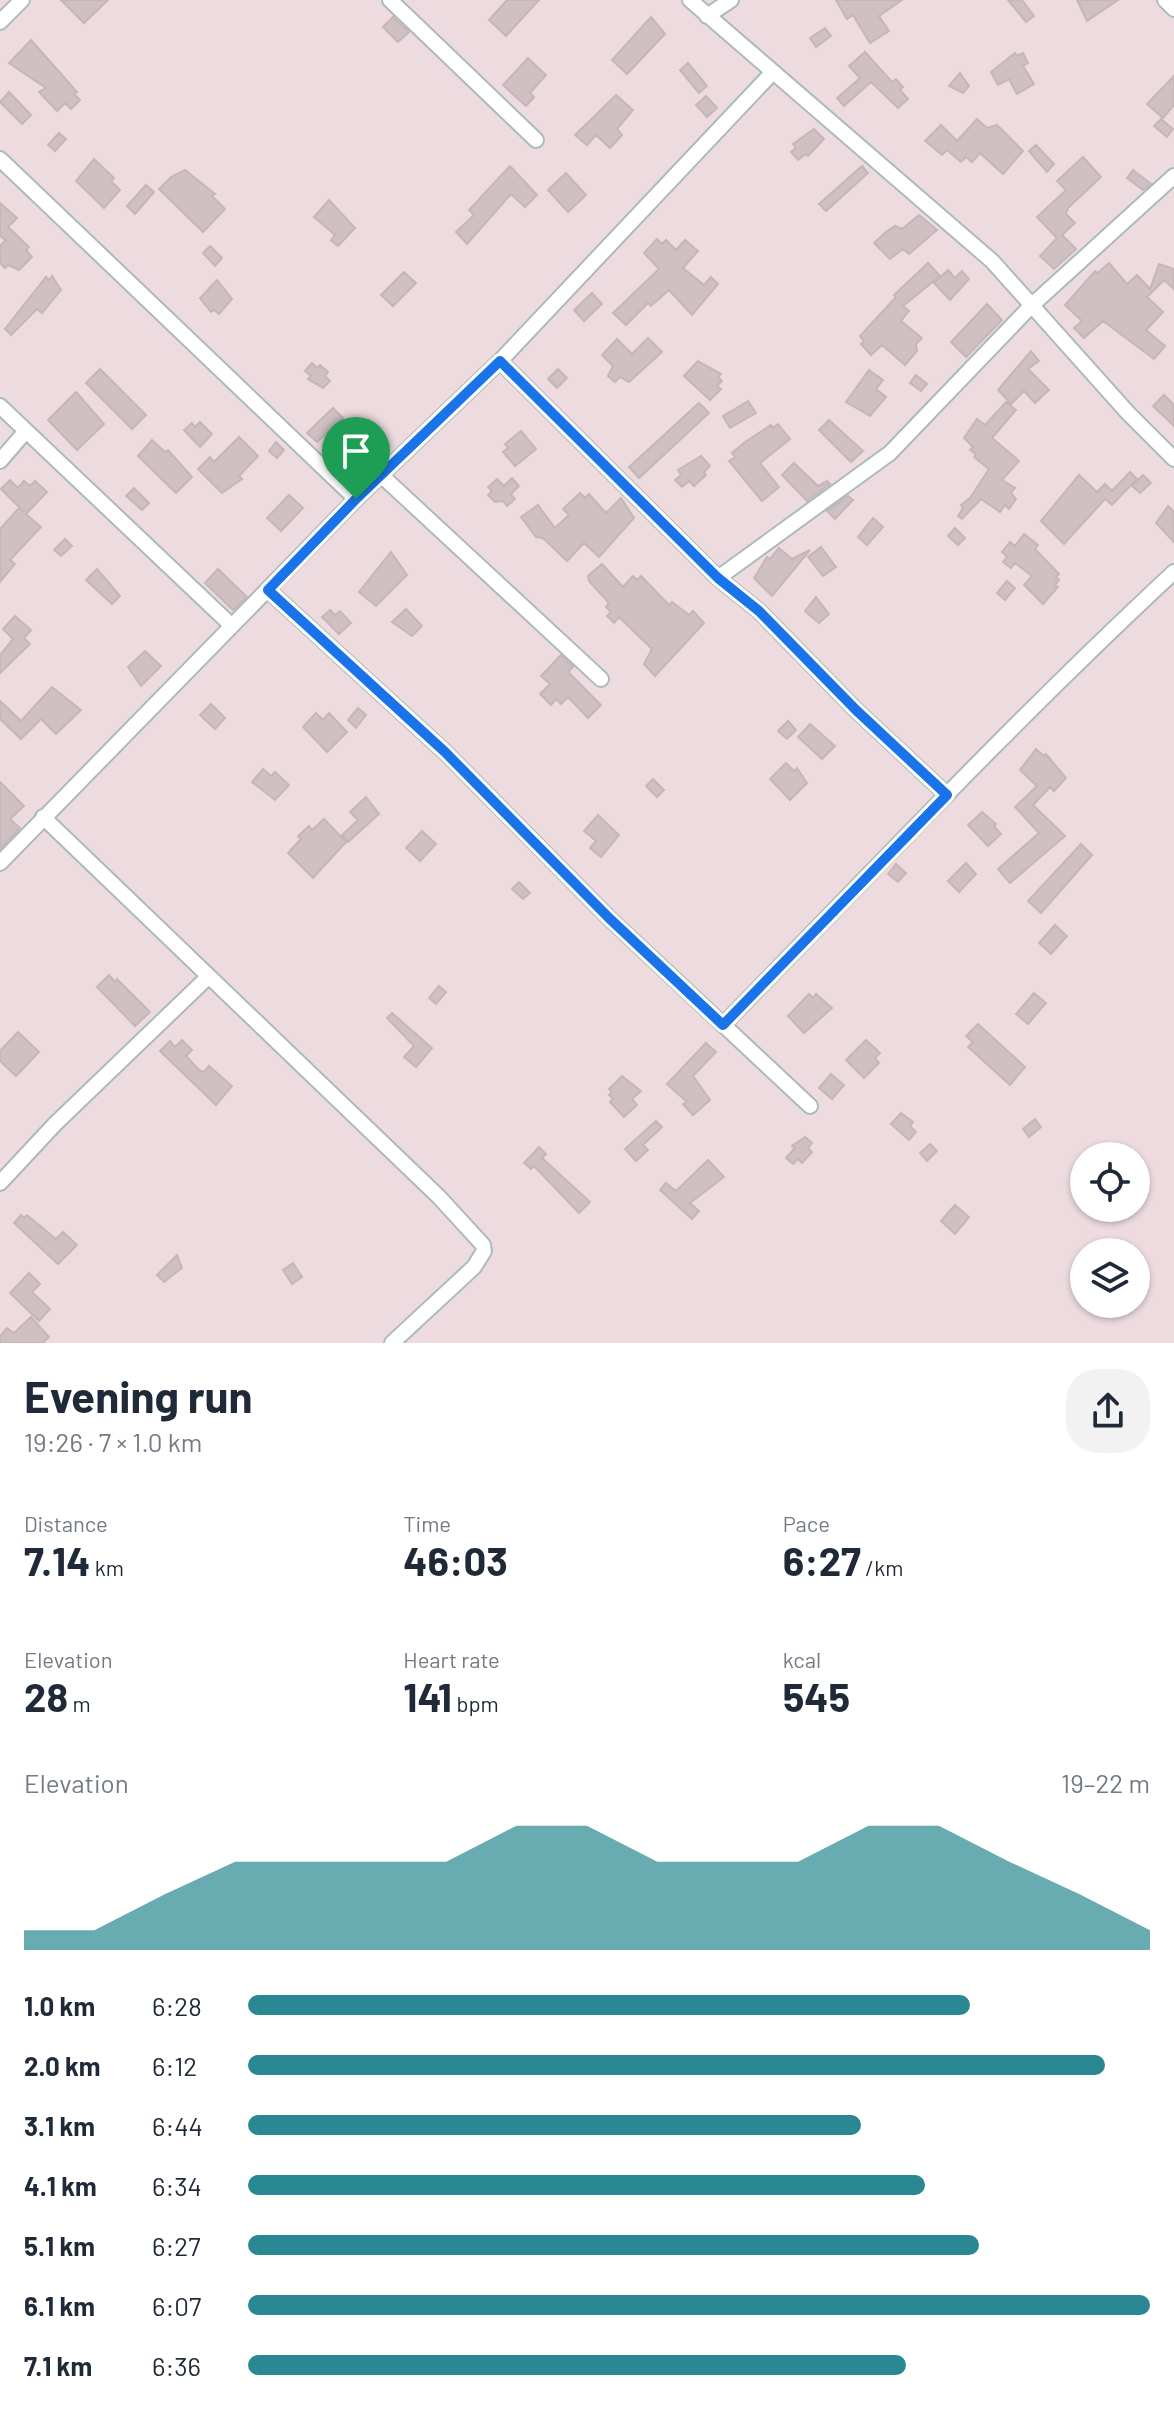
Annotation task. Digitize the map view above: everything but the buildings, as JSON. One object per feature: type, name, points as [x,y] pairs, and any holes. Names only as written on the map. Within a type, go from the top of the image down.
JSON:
[{"type":"street","points":[[0,22],[22,0]]},
{"type":"street","points":[[390,0],[536,140]]},
{"type":"street","points":[[690,0],[981,251],[1174,459]]},
{"type":"street","points":[[707,16],[731,0]]},
{"type":"street","points":[[1165,0],[1174,9]]},
{"type":"street","points":[[0,863],[356,499],[500,361],[772,73]]},
{"type":"street","points":[[0,159],[356,499]]},
{"type":"street","points":[[718,578],[890,453],[1031,306],[1174,176]]},
{"type":"street","points":[[500,361],[718,578],[759,611],[856,710],[947,795]]},
{"type":"street","points":[[0,406],[231,625]]},
{"type":"street","points":[[0,461],[26,431]]},
{"type":"street","points":[[382,476],[601,679]]},
{"type":"street","points":[[723,1025],[1092,646],[1174,572]]},
{"type":"street","points":[[268,590],[445,752],[609,918],[810,1106]]},
{"type":"street","points":[[43,817],[439,1197],[483,1245],[484,1251],[474,1267],[392,1343]]},
{"type":"street","points":[[0,1183],[55,1124],[208,977]]},
{"type":"route","points":[[500,361],[718,578],[759,611],[856,710],[947,795],[723,1025],[609,918],[445,752],[268,590],[356,499],[443,419],[500,361]]}]
